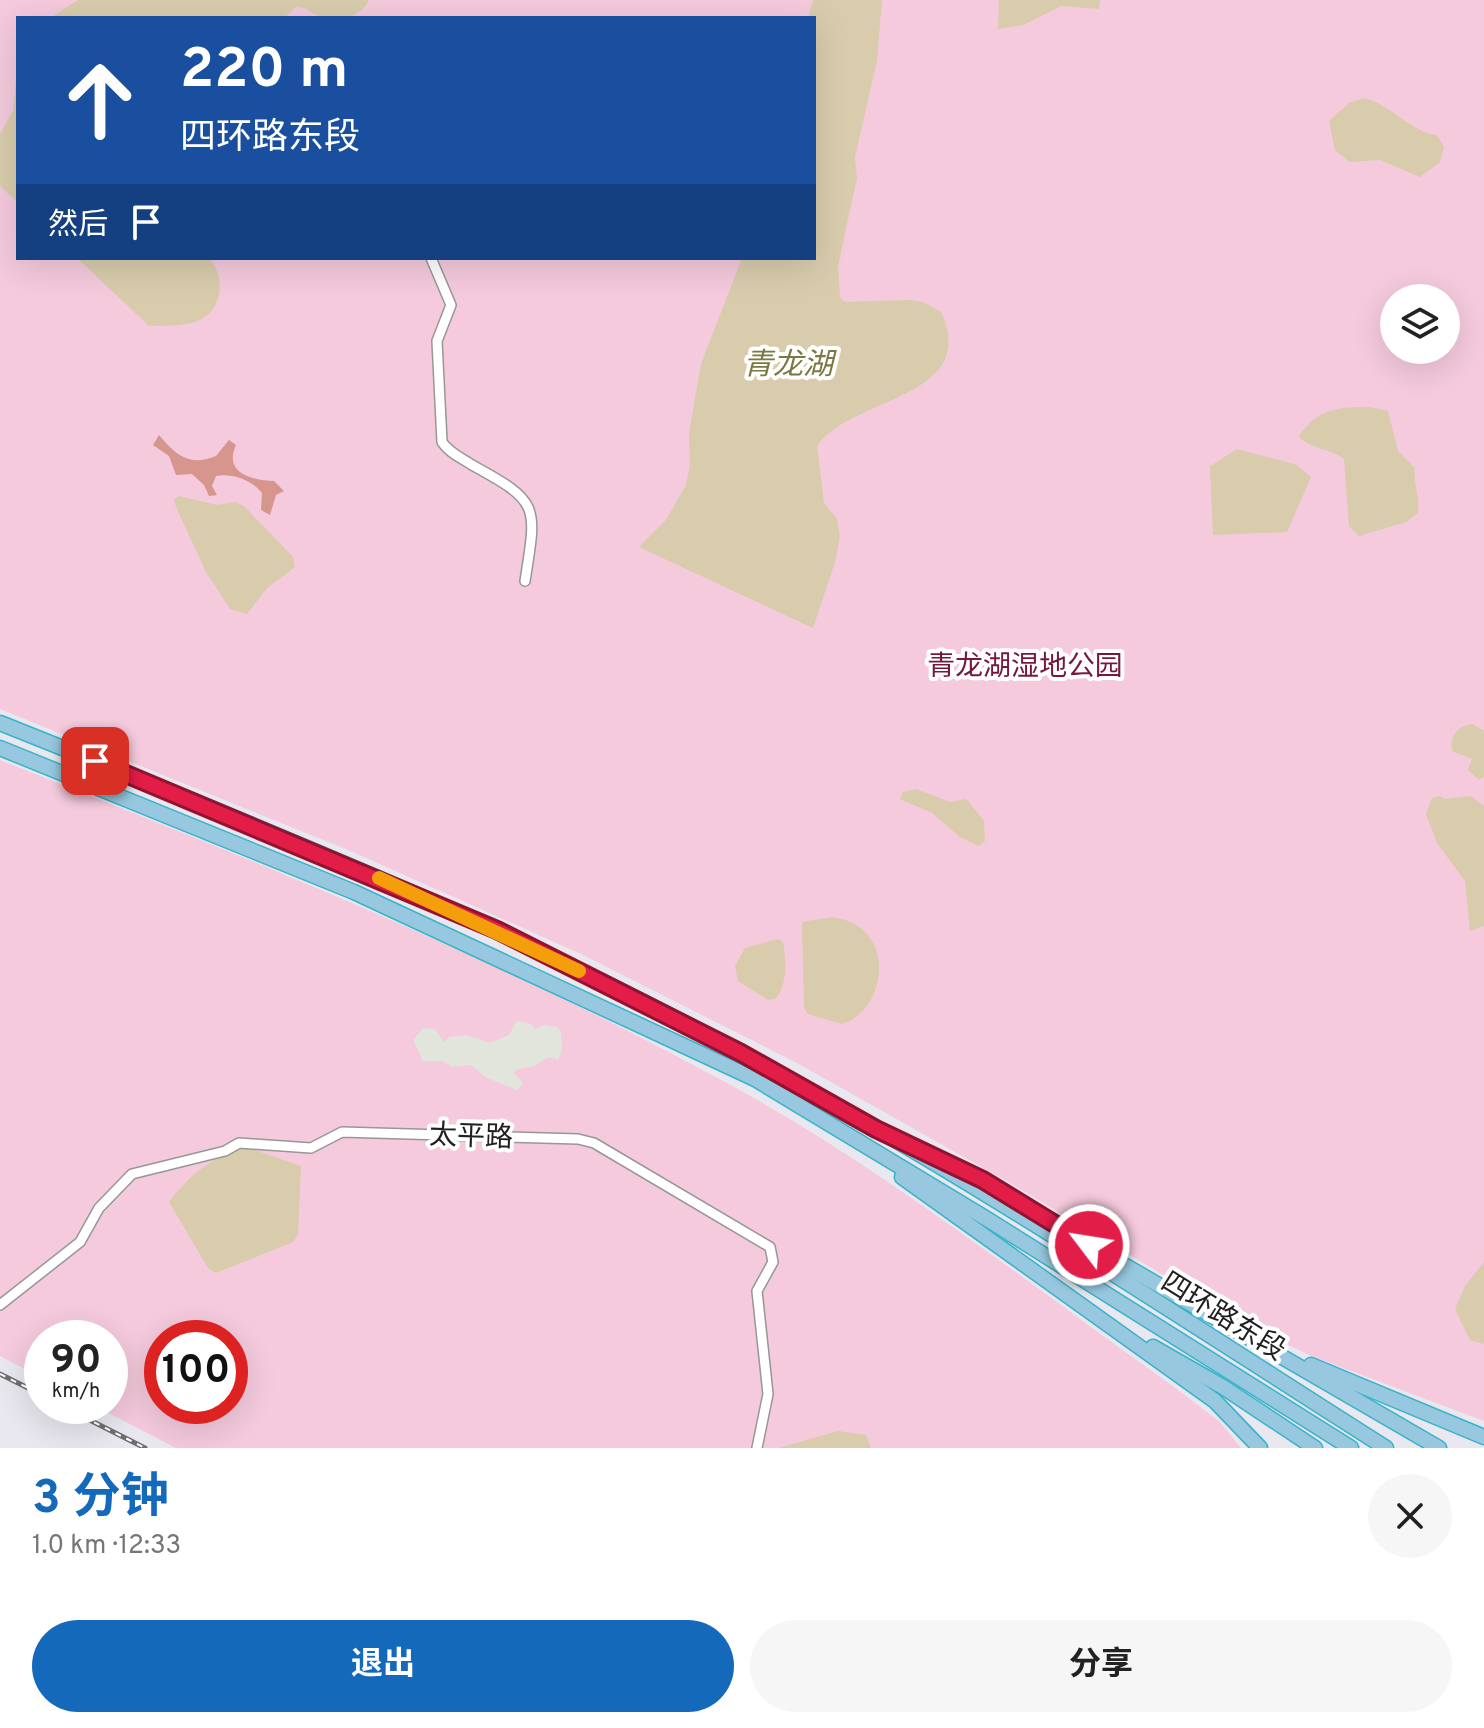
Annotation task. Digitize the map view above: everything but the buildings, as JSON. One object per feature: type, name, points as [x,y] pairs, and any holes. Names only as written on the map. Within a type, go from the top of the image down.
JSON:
[{"type":"highway","name":"四环路东段","points":[[0,723],[401,887],[642,1001],[876,1129],[1017,1214],[1386,1448]]},
{"type":"highway","name":"四环路东段","points":[[0,748],[354,892],[755,1079],[1351,1448]]},
{"type":"highway","points":[[807,1109],[1215,1401],[1260,1448]]},
{"type":"highway","points":[[876,1129],[983,1180],[1439,1448]]},
{"type":"highway","points":[[1080,1304],[1223,1387],[1315,1448]]},
{"type":"highway","points":[[1250,1338],[1484,1437]]},
{"type":"street","points":[[432,260],[451,305],[437,341],[442,442],[452,453],[510,484],[526,501],[532,519],[525,581]]},
{"type":"street","name":"太平路","points":[[0,1305],[80,1242],[99,1208],[132,1174],[145,1168],[225,1151],[239,1143],[311,1148],[342,1132],[578,1139],[602,1148],[770,1247],[773,1262],[757,1291],[768,1394],[757,1448]]},
{"type":"green space","name":"青龙湖湿地公园","points":[[0,0],[1484,0],[1484,1421],[1309,1355],[1243,1323],[1012,1184],[797,1063],[581,954],[353,852],[0,709]]},
{"type":"green space","points":[[0,760],[281,873],[465,953],[557,996],[736,1088],[849,1156],[959,1231],[1220,1422],[1241,1448],[176,1448],[128,1423],[128,1320],[24,1320],[24,1369],[0,1356]]},
{"type":"shaded area","points":[[159,435],[177,453],[198,460],[216,456],[229,440],[236,445],[233,462],[242,473],[274,481],[284,491],[276,495],[270,515],[261,510],[262,493],[241,478],[216,476],[212,486],[217,495],[209,496],[204,485],[192,474],[176,475],[169,456],[153,445]]},
{"type":"shaded area","points":[[516,1022],[531,1024],[535,1029],[544,1025],[557,1027],[561,1032],[562,1050],[558,1060],[549,1057],[532,1067],[517,1069],[514,1073],[523,1083],[517,1090],[487,1078],[471,1065],[453,1067],[442,1061],[423,1061],[413,1040],[423,1028],[435,1029],[444,1042],[449,1037],[467,1035],[489,1043],[509,1035]]},
{"type":"water","points":[[78,0],[369,0],[360,11],[350,16],[320,16],[296,7],[286,16],[53,16]]},
{"type":"water","name":"青龙湖","points":[[813,0],[882,0],[877,61],[855,157],[857,178],[838,266],[840,297],[845,302],[923,302],[941,312],[949,341],[943,363],[928,379],[907,393],[834,429],[817,446],[824,503],[837,519],[840,536],[835,562],[813,628],[639,547],[666,520],[686,485],[690,465],[689,433],[701,364],[741,260],[816,260],[816,16],[809,16]]},
{"type":"water","points":[[999,0],[1100,0],[1099,9],[1061,6],[1023,25],[998,29]]},
{"type":"water","points":[[16,80],[16,201],[0,186],[0,134],[13,111]]},
{"type":"water","points":[[1364,98],[1383,106],[1418,129],[1437,135],[1444,147],[1440,162],[1420,177],[1380,160],[1350,162],[1335,150],[1329,121],[1349,103]]},
{"type":"water","points":[[79,260],[210,260],[220,285],[212,311],[195,322],[149,326]]},
{"type":"water","points":[[1370,407],[1388,411],[1398,451],[1415,468],[1418,513],[1406,522],[1359,536],[1349,526],[1344,459],[1309,444],[1299,436],[1314,420],[1330,411]]},
{"type":"water","points":[[1237,449],[1297,465],[1311,477],[1287,532],[1213,535],[1210,466]]},
{"type":"water","points":[[179,496],[217,505],[235,502],[244,506],[293,557],[295,567],[267,588],[247,614],[230,609],[206,572],[176,507],[174,500]]},
{"type":"water","points":[[1472,724],[1484,731],[1484,776],[1479,780],[1468,770],[1472,759],[1452,751],[1456,733]]},
{"type":"water","points":[[916,789],[950,802],[966,799],[984,821],[985,841],[978,846],[960,837],[932,813],[900,799],[903,792]]},
{"type":"water","points":[[1439,796],[1445,799],[1471,796],[1484,806],[1484,926],[1470,931],[1465,881],[1437,843],[1426,814],[1432,798]]},
{"type":"water","points":[[832,917],[854,924],[868,936],[877,952],[879,969],[869,1003],[857,1016],[842,1024],[808,1014],[804,1007],[802,922]]},
{"type":"water","points":[[777,939],[783,942],[784,980],[775,999],[768,1000],[738,981],[735,966],[745,948]]},
{"type":"water","points":[[246,1147],[301,1166],[298,1234],[293,1242],[216,1273],[208,1268],[169,1202],[203,1168],[222,1156]]},
{"type":"water","points":[[1484,1262],[1484,1344],[1470,1340],[1455,1309],[1465,1286]]},
{"type":"water","points":[[838,1431],[866,1435],[871,1448],[779,1448]]},
{"type":"railway","points":[[0,1374],[24,1386]]},
{"type":"railway","points":[[98,1424],[145,1448]]},
{"type":"slow traffic","points":[[379,878],[497,930],[579,971]]},
{"type":"route","points":[[95,761],[401,887],[497,930],[642,1001],[876,1129],[983,1180],[1089,1245]]}]
